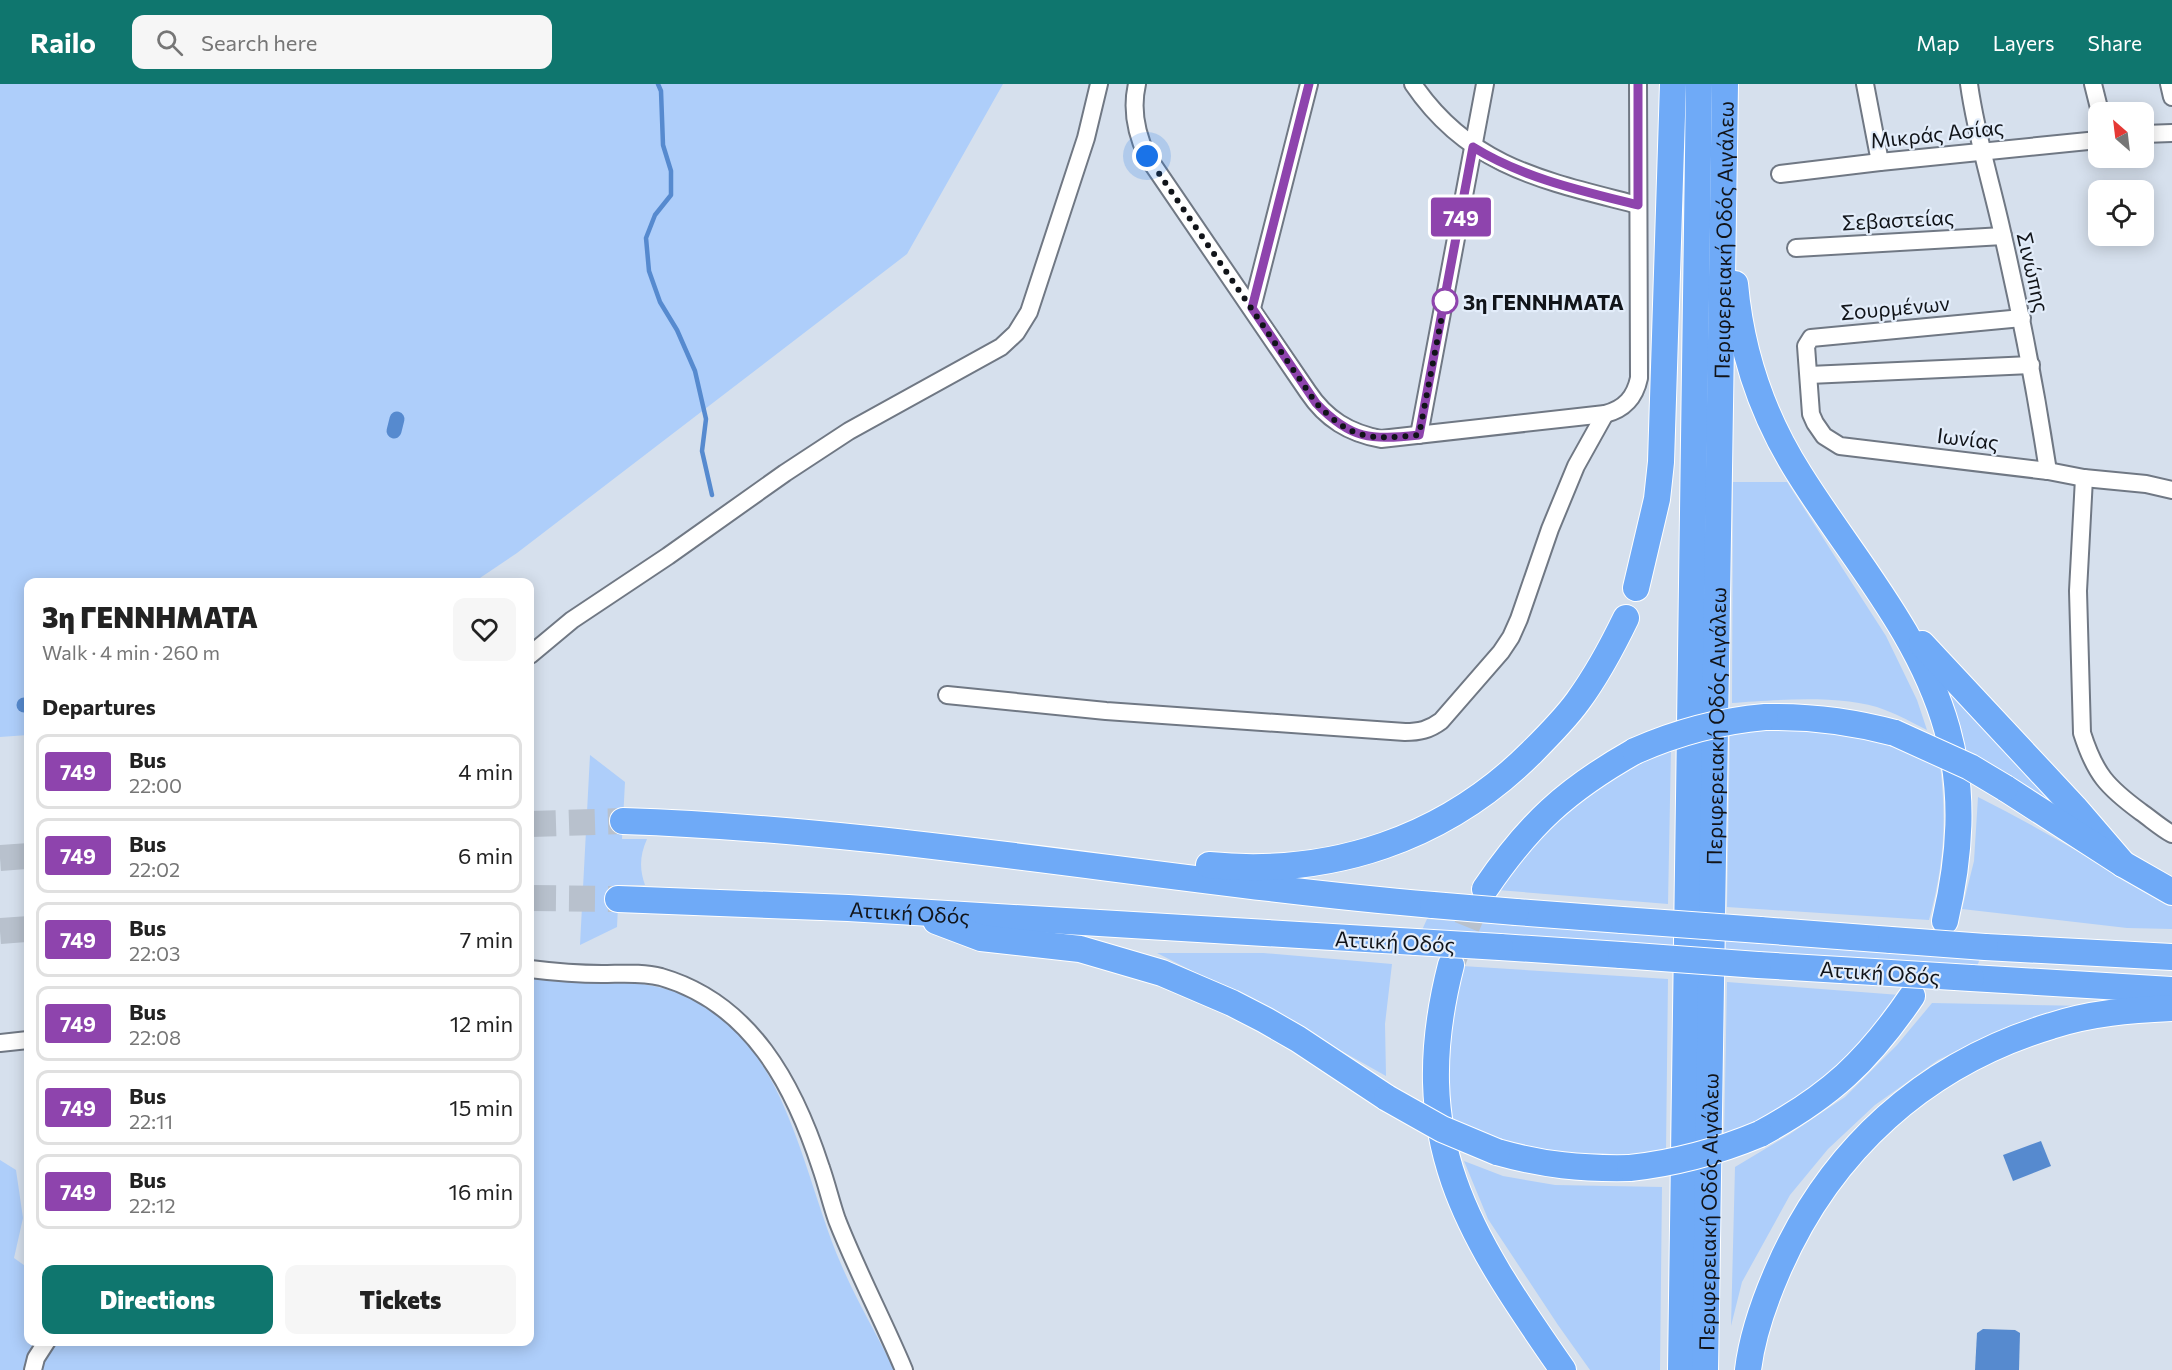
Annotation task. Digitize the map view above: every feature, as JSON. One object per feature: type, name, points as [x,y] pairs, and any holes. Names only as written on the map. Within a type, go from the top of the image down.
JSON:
[{"type":"highway","points":[[1636,588],[1657,499],[1661,462],[1673,84]]},
{"type":"highway","name":"Περιφερειακή Οδός Αιγάλεω","points":[[1681,1370],[1699,84]]},
{"type":"highway","name":"Περιφερειακή Οδός Αιγάλεω","points":[[1705,1370],[1725,84]]},
{"type":"highway","points":[[1723,147],[1733,195],[1738,312],[1750,369],[1778,435],[1798,473],[1906,633],[1929,680],[1947,729],[1953,754],[1959,804],[1959,844],[1954,883],[1945,921]]},
{"type":"highway","points":[[1892,610],[2074,807],[2123,864]]},
{"type":"highway","points":[[1020,856],[1260,867],[1342,858],[1387,845],[1422,831],[1454,814],[1484,794],[1516,768],[1576,703],[1599,669],[1626,618]]},
{"type":"highway","points":[[1485,889],[1508,855],[1535,824],[1565,796],[1599,772],[1635,752],[1698,727],[1732,720],[1798,716],[1863,724],[1895,733],[1970,767],[2123,864],[2172,892]]},
{"type":"highway","name":"Αττική Οδός","points":[[623,820],[809,833],[1020,856],[1206,881],[1433,905],[1985,947],[2172,957]]},
{"type":"highway","name":"Αττική Οδός","points":[[618,898],[913,912],[2172,990]]},
{"type":"highway","points":[[913,912],[981,938],[1080,949],[1171,976],[1232,1002],[1265,1020],[1387,1098],[1442,1129],[1497,1152],[1563,1167],[1630,1168],[1692,1158],[1760,1134],[1797,1114],[1831,1090],[1862,1062],[1889,1030],[1912,996]]},
{"type":"highway","points":[[1451,965],[1442,1000],[1437,1037],[1436,1073],[1438,1112],[1449,1167],[1470,1222],[1486,1252],[1512,1296],[1563,1370]]},
{"type":"highway","points":[[1748,1370],[1759,1317],[1791,1238],[1839,1165],[1889,1114],[1952,1069],[2011,1040],[2051,1025],[2093,1015],[2172,1008]]},
{"type":"street","points":[[534,652],[572,620],[668,556],[785,473],[849,431],[1001,347],[1016,333],[1029,312],[1086,138],[1099,84]]},
{"type":"street","points":[[1137,84],[1134,118],[1141,142],[1147,156],[1171,193],[1312,398],[1327,416],[1352,431],[1381,439],[1605,414],[1623,407],[1636,389],[1639,378],[1638,84]]},
{"type":"street","points":[[1252,308],[1309,84]]},
{"type":"street","points":[[1413,84],[1437,116],[1473,147],[1509,166],[1559,185],[1638,205]]},
{"type":"street","points":[[1419,435],[1485,84]]},
{"type":"street","points":[[1865,84],[1880,162]]},
{"type":"street","name":"Σινώπης","points":[[1969,84],[1982,151],[2022,318],[2048,471]]},
{"type":"street","points":[[2092,84],[2097,102]]},
{"type":"street","points":[[2169,84],[2172,97]]},
{"type":"street","points":[[2154,134],[2172,133]]},
{"type":"street","name":"Μικράς Ασίας","points":[[1780,174],[2088,141]]},
{"type":"street","name":"Σεβαστείας","points":[[1796,248],[2003,236]]},
{"type":"street","name":"Σουρμένων","points":[[1809,375],[1806,346],[1809,340],[1815,337],[2022,318]]},
{"type":"street","points":[[1809,375],[2031,365]]},
{"type":"street","name":"Ιωνίας","points":[[1809,375],[1809,403],[1815,423],[1824,436],[1840,446],[2048,471],[2084,478],[2146,483],[2172,490]]},
{"type":"street","points":[[947,695],[1106,711],[1405,732],[1416,732],[1433,727],[1441,721],[1501,652],[1511,637],[1550,529],[1576,466],[1605,414]]},
{"type":"street","points":[[2084,478],[2078,591],[2082,733],[2087,750],[2103,780],[2117,794],[2172,834]]},
{"type":"street","points":[[534,970],[564,974],[645,974],[660,977],[697,993],[727,1010],[752,1033],[768,1053],[784,1080],[820,1166],[849,1249],[904,1370]]},
{"type":"street","points":[[0,1043],[24,1040]]},
{"type":"street","points":[[33,1370],[36,1358],[44,1346]]},
{"type":"shaded area","points":[[0,84],[1003,84],[907,254],[517,553],[480,578],[24,578],[24,735],[0,737]]},
{"type":"shaded area","points":[[1733,482],[1787,482],[1886,636],[1917,700],[1927,730],[1885,710],[1850,702],[1809,699],[1732,703]]},
{"type":"shaded area","points":[[1949,690],[2060,808],[1965,751],[1962,731]]},
{"type":"shaded area","points":[[1765,729],[1815,731],[1865,737],[1898,746],[1940,765],[1943,843],[1938,881],[1929,920],[1727,907],[1730,733]]},
{"type":"shaded area","points":[[1671,748],[1668,904],[1498,890],[1540,835],[1573,805],[1610,779]]},
{"type":"shaded area","points":[[590,755],[625,782],[622,839],[647,839],[641,862],[645,885],[619,885],[617,927],[580,945]]},
{"type":"shaded area","points":[[1978,797],[2172,905],[2172,929],[2127,928],[1962,909],[1974,861]]},
{"type":"shaded area","points":[[1427,919],[1980,959],[1977,966],[1422,930]]},
{"type":"shaded area","points":[[1157,953],[1263,953],[1392,964],[1385,1024],[1386,1076],[1263,1007]]},
{"type":"shaded area","points":[[1462,966],[1668,979],[1666,1152],[1602,1156],[1537,1150],[1496,1139],[1449,1119],[1448,1042]]},
{"type":"shaded area","points":[[534,974],[634,982],[674,991],[691,998],[723,1019],[750,1046],[771,1079],[788,1115],[841,1264],[894,1370],[0,1370],[0,1160],[16,1170],[23,1218],[14,1258],[24,1265],[24,1346],[534,1346]]},
{"type":"shaded area","points":[[1727,982],[1900,995],[1863,1043],[1818,1085],[1767,1118],[1724,1137]]},
{"type":"shaded area","points":[[1932,1003],[2089,1006],[2012,1025],[1938,1060],[1875,1105],[1828,1149],[1790,1195],[1742,1282],[1731,1326],[1735,1167],[1845,1097],[1897,1045]]},
{"type":"shaded area","points":[[2041,1141],[2051,1166],[2013,1181],[2003,1155]]},
{"type":"shaded area","points":[[1464,1161],[1503,1176],[1555,1185],[1662,1187],[1660,1370],[1590,1370],[1488,1219]]},
{"type":"shaded area","points":[[1983,1329],[2015,1330],[2020,1333],[2019,1370],[1975,1370],[1977,1333]]},
{"type":"waterway","points":[[658,84],[661,91],[663,145],[671,171],[671,195],[655,215],[646,238],[649,271],[660,302],[677,330],[695,371],[706,419],[702,451],[712,495]]},
{"type":"waterway","points":[[394,431],[397,419]]},
{"type":"tunnel","points":[[534,824],[623,821]]},
{"type":"tunnel","points":[[0,858],[24,856]]},
{"type":"tunnel","points":[[1452,963],[1484,889]]},
{"type":"tunnel","points":[[534,898],[618,899]]},
{"type":"tunnel","points":[[0,931],[24,929]]},
{"type":"bus line","name":"749","points":[[1309,84],[1252,308],[1327,416],[1352,431],[1381,439],[1419,435],[1473,147],[1509,166],[1559,185],[1638,205],[1638,84]]},
{"type":"place","name":"3η ΓΕΝΝΗΜΑΤΑ","points":[[1445,301]]},
{"type":"route","points":[[1147,156],[1316,403],[1327,416],[1352,431],[1381,439],[1419,435],[1446,295],[1445,301]]}]
